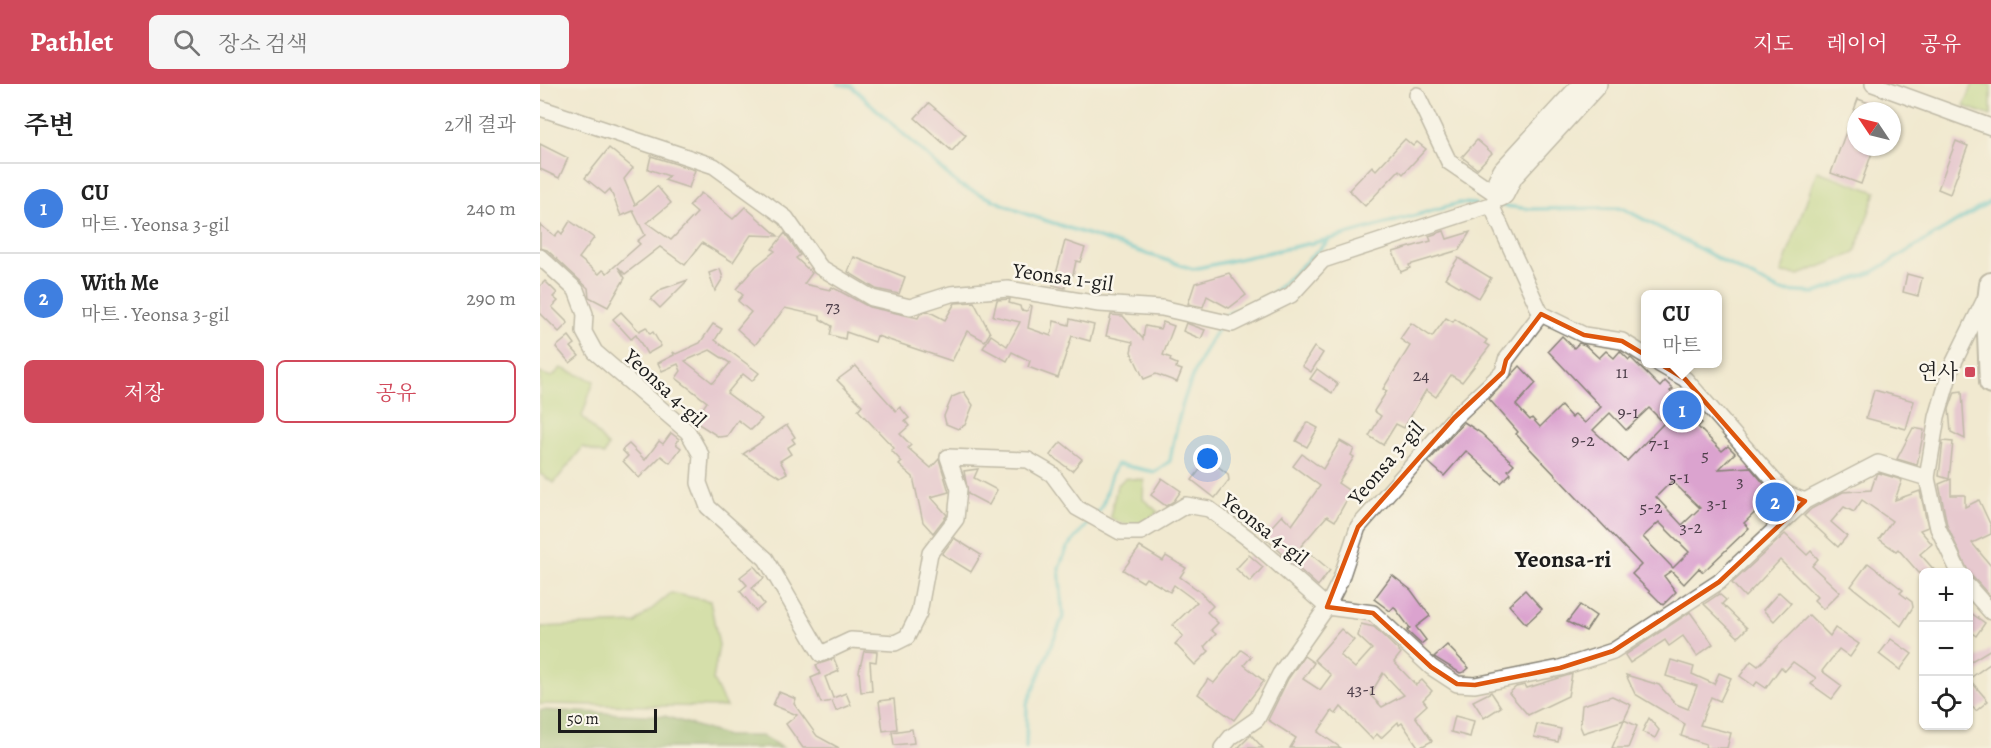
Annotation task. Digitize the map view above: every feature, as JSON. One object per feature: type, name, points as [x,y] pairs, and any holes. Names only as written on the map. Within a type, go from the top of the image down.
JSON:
[{"type":"main road","points":[[1991,286],[1988,310],[1991,382]]},
{"type":"street","points":[[1495,200],[1499,180],[1504,171],[1584,84]]},
{"type":"street","points":[[1495,200],[1503,194],[1512,176],[1596,84]]},
{"type":"street","points":[[1873,84],[1991,127]]},
{"type":"street","points":[[1417,95],[1449,162],[1495,200],[1541,314],[1584,335],[1622,341],[1641,353]]},
{"type":"street","name":"Yeonsa 1-gil","points":[[540,108],[714,166],[786,218],[820,267],[872,298],[910,307],[951,294],[1008,289],[1099,304],[1162,308],[1232,324],[1291,295],[1323,260],[1476,210],[1495,200]]},
{"type":"street","name":"Yeonsa 4-gil","points":[[540,256],[576,290],[585,314],[584,332],[595,352],[688,432],[701,455],[699,483],[708,507],[766,559],[821,654],[851,640],[895,643],[908,637],[920,613],[930,553],[956,519],[959,489],[948,457],[1028,460],[1052,474],[1077,508],[1120,532],[1141,532],[1186,505],[1209,509],[1253,542],[1327,607]]},
{"type":"street","points":[[1957,568],[1938,528],[1928,478],[1937,417],[1952,366],[1991,286]]},
{"type":"street","name":"Yeonsa 3-gil","points":[[1222,748],[1231,737],[1257,719],[1280,674],[1327,607],[1340,581],[1358,527],[1454,418],[1503,372],[1506,360],[1541,314]]},
{"type":"street","points":[[1667,368],[1685,379],[1785,493],[1805,501]]},
{"type":"street","points":[[1327,607],[1373,613],[1431,667],[1457,684],[1475,685],[1560,668],[1613,651],[1719,582],[1805,501],[1878,463],[1928,478]]},
{"type":"street","points":[[1973,592],[1991,612]]},
{"type":"highlighted area","points":[[1541,314],[1584,335],[1622,341],[1685,379],[1785,493],[1805,501],[1719,582],[1613,651],[1560,668],[1475,685],[1457,684],[1431,667],[1373,613],[1327,607],[1358,527],[1454,418],[1503,372],[1506,360]]},
{"type":"green space","points":[[1973,84],[1991,84],[1991,116],[1964,106]]},
{"type":"green space","points":[[1817,171],[1876,192],[1855,253],[1799,275],[1781,273]]},
{"type":"green space","points":[[561,368],[594,381],[582,416],[608,446],[604,455],[583,447],[554,483],[540,474],[540,373],[552,377]]},
{"type":"green space","points":[[1125,478],[1144,480],[1143,499],[1158,512],[1146,521],[1135,525],[1124,524],[1110,517],[1117,486]]},
{"type":"green space","points":[[671,593],[710,601],[719,645],[713,680],[726,707],[540,704],[540,627],[635,623]]},
{"type":"green space","points":[[540,710],[665,716],[727,736],[762,736],[783,748],[540,748]]},
{"type":"building","points":[[929,103],[966,135],[952,151],[915,118]]},
{"type":"building","points":[[1847,129],[1847,156],[1871,156],[1861,184],[1831,173]]},
{"type":"building","points":[[1405,139],[1413,146],[1417,142],[1426,149],[1403,174],[1399,170],[1365,206],[1349,190],[1372,166],[1376,170]]},
{"type":"building","points":[[1477,140],[1492,153],[1477,169],[1462,157]]},
{"type":"building","points":[[1956,141],[1968,146],[1950,194],[1938,189]]},
{"type":"building","points":[[540,144],[568,158],[559,178],[540,169]]},
{"type":"building","points":[[609,148],[633,168],[624,179],[635,205],[657,186],[671,203],[647,223],[671,240],[697,213],[689,206],[701,193],[733,219],[745,207],[778,236],[751,235],[733,262],[702,243],[685,265],[660,247],[625,274],[618,267],[625,278],[608,307],[589,297],[588,288],[547,250],[540,248],[540,225],[555,236],[559,231],[562,234],[570,221],[594,238],[579,258],[599,274],[603,270],[607,273],[640,244],[637,241],[645,235],[633,211],[621,216],[610,189],[605,194],[585,178]]},
{"type":"building","points":[[651,156],[695,170],[689,188],[664,180],[669,176],[648,169]]},
{"type":"building","points":[[1444,231],[1447,239],[1470,232],[1459,250],[1409,265],[1410,268],[1401,272],[1393,252],[1431,241],[1429,236]]},
{"type":"building","points":[[785,233],[800,255],[796,258],[812,273],[804,284],[830,290],[832,287],[869,307],[918,318],[920,314],[928,311],[945,320],[955,303],[974,302],[990,333],[985,341],[967,331],[952,361],[877,336],[875,342],[846,332],[845,339],[830,335],[832,326],[820,319],[820,316],[785,308],[755,345],[737,329],[751,312],[738,301],[743,295],[736,289],[756,266],[775,251],[772,249]]},
{"type":"building","points":[[1065,241],[1085,248],[1080,262],[1076,261],[1073,275],[1068,274],[1065,288],[1053,285]]},
{"type":"building","points":[[854,257],[905,277],[899,294],[876,289],[848,272]]},
{"type":"building","points":[[1458,258],[1491,278],[1479,298],[1445,278]]},
{"type":"building","points":[[720,269],[723,278],[715,291],[709,273]]},
{"type":"building","points":[[1229,273],[1246,295],[1229,308],[1207,296],[1203,307],[1188,304],[1195,283]]},
{"type":"building","points":[[1907,274],[1922,278],[1918,296],[1903,292]]},
{"type":"building","points":[[688,280],[660,308],[651,299],[662,289]]},
{"type":"building","points":[[545,281],[557,293],[553,297],[558,301],[552,307],[568,323],[559,332],[540,313],[540,286]]},
{"type":"building","points":[[1010,299],[1009,303],[1020,306],[1021,310],[1027,311],[1030,305],[1032,306],[1028,328],[1051,336],[1054,321],[1069,325],[1070,319],[1094,325],[1090,341],[1072,336],[1058,378],[1028,367],[1030,361],[1012,352],[1007,361],[983,348],[991,335],[1007,346],[1020,322],[993,316],[997,300]]},
{"type":"building","points":[[621,312],[639,331],[646,327],[650,334],[653,332],[661,346],[647,354],[636,335],[631,339],[613,319]]},
{"type":"building","points":[[1111,315],[1123,316],[1143,339],[1145,326],[1160,329],[1163,322],[1174,326],[1163,355],[1171,358],[1170,361],[1177,364],[1176,368],[1182,370],[1177,382],[1156,374],[1144,379],[1131,352],[1133,342],[1106,336]]},
{"type":"building","points":[[1446,318],[1453,322],[1455,319],[1487,340],[1485,343],[1490,346],[1462,382],[1451,375],[1436,397],[1426,390],[1404,428],[1396,424],[1383,445],[1369,436],[1381,416],[1374,411],[1387,391],[1383,389],[1410,346],[1400,339],[1411,323],[1432,337]]},
{"type":"building","points":[[1186,323],[1205,330],[1201,339],[1183,331]]},
{"type":"building","points":[[713,324],[722,329],[715,340],[759,373],[752,381],[743,374],[727,393],[762,419],[751,430],[738,420],[727,436],[719,437],[694,421],[707,402],[676,378],[681,371],[678,364],[662,371],[658,363],[674,355],[673,352],[676,354],[700,343]],"holes":[[[710,350],[730,363],[713,383],[685,361]]]},
{"type":"building","points":[[569,336],[575,344],[571,347],[579,356],[570,363],[556,347]]},
{"type":"building","points":[[1562,336],[1574,348],[1579,343],[1585,345],[1599,358],[1606,351],[1614,358],[1620,351],[1629,360],[1631,358],[1660,387],[1665,381],[1673,389],[1670,391],[1702,423],[1698,427],[1722,451],[1728,446],[1735,453],[1719,469],[1750,467],[1781,504],[1770,514],[1763,505],[1744,523],[1749,528],[1703,572],[1699,568],[1684,584],[1671,571],[1664,576],[1676,592],[1663,605],[1632,574],[1641,565],[1516,434],[1518,432],[1489,399],[1520,366],[1536,383],[1516,405],[1530,420],[1532,418],[1540,427],[1561,406],[1572,418],[1575,414],[1585,423],[1601,407],[1548,351]],"holes":[[[1649,408],[1664,423],[1627,461],[1593,430],[1610,413],[1626,430]],[[1672,481],[1700,508],[1682,525],[1656,497]],[[1659,522],[1689,552],[1673,568],[1643,537]]]},
{"type":"building","points":[[1314,347],[1323,353],[1311,372],[1302,366]]},
{"type":"building","points":[[856,366],[896,411],[900,407],[909,418],[905,421],[909,426],[900,434],[911,445],[908,448],[931,468],[939,459],[949,492],[931,497],[947,515],[933,533],[923,522],[913,477],[899,465],[902,462],[891,450],[894,448],[858,410],[862,405],[837,380]]},
{"type":"building","points":[[1317,369],[1338,384],[1332,393],[1310,379]]},
{"type":"building","points":[[1874,390],[1914,401],[1906,429],[1866,418]]},
{"type":"building","points":[[1962,391],[1965,439],[1951,432],[1949,409],[1955,392]]},
{"type":"building","points":[[964,392],[973,405],[965,425],[958,429],[946,424],[944,416],[952,397]]},
{"type":"building","points":[[1307,422],[1318,428],[1307,447],[1296,441]]},
{"type":"building","points":[[1464,422],[1481,433],[1514,464],[1508,470],[1511,473],[1501,483],[1466,451],[1444,476],[1428,462]]},
{"type":"building","points":[[787,425],[795,437],[792,439],[795,443],[787,448],[791,454],[780,461],[787,473],[780,477],[743,454]]},
{"type":"building","points":[[1913,428],[1924,430],[1917,465],[1897,459]]},
{"type":"building","points":[[671,433],[679,439],[676,444],[681,448],[670,463],[661,456],[639,478],[623,461],[628,456],[622,450],[629,444],[645,460],[659,441],[663,444]]},
{"type":"building","points":[[1340,441],[1354,449],[1351,455],[1354,457],[1338,483],[1351,492],[1335,521],[1327,516],[1301,546],[1330,570],[1318,586],[1263,536],[1282,515],[1292,525],[1320,486],[1293,466],[1302,454],[1323,469]]},
{"type":"building","points":[[1943,441],[1953,442],[1949,479],[1939,476]]},
{"type":"building","points":[[1061,442],[1082,459],[1072,471],[1050,455]]},
{"type":"building","points":[[1208,459],[1228,474],[1229,480],[1215,498],[1192,480]]},
{"type":"building","points":[[978,469],[974,478],[997,490],[989,505],[968,494],[964,471]]},
{"type":"building","points":[[1879,473],[1902,480],[1895,500],[1920,491],[1928,527],[1920,530],[1932,544],[1920,554],[1933,568],[1919,568],[1919,573],[1898,549],[1896,551],[1879,539],[1892,521],[1862,500],[1854,512],[1844,507],[1831,522],[1847,536],[1838,547],[1804,516],[1811,509],[1843,492],[1871,490],[1876,475]]},
{"type":"building","points":[[1162,478],[1181,491],[1174,501],[1166,506],[1151,495]]},
{"type":"building","points":[[1951,479],[1951,495],[1965,495],[1965,507],[1979,500],[1991,526],[1991,534],[1972,543],[1991,566],[1991,597],[1973,577],[1973,568],[1967,568],[1947,525],[1939,484]]},
{"type":"building","points":[[1785,534],[1807,555],[1811,551],[1818,559],[1812,566],[1840,592],[1823,609],[1814,600],[1817,597],[1780,560],[1745,597],[1732,583]]},
{"type":"building","points":[[954,538],[981,555],[971,572],[942,554]]},
{"type":"building","points":[[1140,547],[1163,561],[1166,556],[1186,568],[1180,577],[1198,590],[1213,606],[1207,612],[1218,623],[1211,630],[1216,634],[1204,647],[1209,651],[1195,665],[1175,644],[1183,636],[1173,625],[1197,602],[1174,585],[1170,592],[1146,578],[1143,582],[1123,570]]},
{"type":"building","points":[[1249,555],[1263,567],[1250,582],[1236,569]]},
{"type":"building","points":[[1868,563],[1903,590],[1900,593],[1912,602],[1913,607],[1901,626],[1851,586]]},
{"type":"building","points":[[754,566],[764,578],[752,588],[764,604],[756,611],[740,591],[747,585],[740,577]]},
{"type":"building","points":[[1392,575],[1411,590],[1430,616],[1416,627],[1426,640],[1421,644],[1407,631],[1410,628],[1394,607],[1390,611],[1374,599]]},
{"type":"building","points":[[1525,590],[1542,609],[1526,624],[1509,605]]},
{"type":"building","points":[[1779,592],[1791,603],[1774,621],[1763,610]]},
{"type":"building","points":[[1719,594],[1726,600],[1722,604],[1747,628],[1738,637],[1704,604]]},
{"type":"building","points":[[1580,605],[1596,616],[1586,631],[1567,622]]},
{"type":"building","points":[[1690,612],[1713,644],[1697,656],[1683,636],[1669,646],[1665,640],[1630,663],[1625,655]]},
{"type":"building","points":[[1809,615],[1830,636],[1835,628],[1859,644],[1850,657],[1839,649],[1822,671],[1842,686],[1832,699],[1811,684],[1816,678],[1793,662],[1785,671],[1781,667],[1766,688],[1757,682],[1754,686],[1740,676],[1751,661],[1758,666]]},
{"type":"building","points":[[1973,615],[1985,623],[1976,636],[1973,634]]},
{"type":"building","points":[[1361,624],[1374,627],[1401,653],[1394,662],[1416,685],[1422,680],[1432,691],[1423,700],[1427,705],[1415,716],[1432,741],[1419,748],[1402,723],[1399,725],[1398,722],[1381,738],[1377,734],[1372,739],[1341,707],[1336,714],[1332,711],[1318,732],[1341,748],[1290,748],[1296,738],[1268,720],[1288,679],[1304,656],[1314,663],[1303,679],[1320,690],[1331,675],[1314,660],[1341,629],[1354,640],[1340,655],[1355,668],[1372,649],[1358,636]],"holes":[[[1383,673],[1404,695],[1382,707],[1370,695]]]},
{"type":"building","points":[[1891,639],[1912,654],[1900,670],[1879,654]]},
{"type":"building","points":[[1447,645],[1469,668],[1464,672],[1460,673],[1434,657]]},
{"type":"building","points":[[1991,649],[1991,663],[1973,676],[1973,660]]},
{"type":"building","points":[[1241,650],[1251,657],[1244,665],[1264,681],[1234,720],[1198,694],[1208,679],[1214,683]]},
{"type":"building","points":[[864,651],[877,652],[876,662],[870,661],[872,691],[861,692],[859,671]]},
{"type":"building","points":[[834,659],[839,671],[825,677],[833,698],[846,693],[851,705],[836,711],[832,701],[821,703],[811,678],[820,674],[816,665]]},
{"type":"building","points":[[1671,660],[1694,667],[1692,674],[1714,684],[1719,673],[1731,678],[1720,701],[1711,697],[1700,725],[1731,733],[1727,748],[1705,748],[1706,744],[1681,736],[1685,724],[1635,694],[1626,675],[1659,685],[1676,704],[1688,709],[1697,686],[1666,676]]},
{"type":"building","points":[[1572,674],[1568,696],[1528,715],[1509,693],[1516,687],[1525,685],[1527,688]]},
{"type":"building","points":[[1973,684],[1988,701],[1976,711],[1973,708]]},
{"type":"building","points":[[779,692],[796,699],[794,704],[817,736],[839,748],[803,748],[786,724],[797,715],[773,705]]},
{"type":"building","points":[[1491,692],[1501,707],[1484,718],[1473,701]]},
{"type":"building","points":[[1612,696],[1631,705],[1624,720],[1583,733],[1580,726],[1582,705]]},
{"type":"building","points":[[894,699],[897,729],[883,731],[879,701]]},
{"type":"building","points":[[1455,716],[1474,721],[1470,737],[1451,732]]},
{"type":"building","points":[[1649,718],[1659,730],[1655,738],[1642,732]]},
{"type":"building","points":[[1624,720],[1637,726],[1628,748],[1612,748]]},
{"type":"building","points":[[1537,724],[1561,729],[1558,742],[1534,737]]},
{"type":"building","points":[[912,729],[914,743],[894,745],[892,732]]},
{"type":"building","points":[[1251,735],[1263,748],[1238,748]]},
{"type":"waterway","points":[[838,84],[851,86],[959,185],[1026,214],[1193,269],[1330,239],[1460,203],[1475,204]]},
{"type":"waterway","points":[[1497,205],[1530,209],[1622,208],[1780,291],[1816,293],[1873,272],[1991,201]]},
{"type":"waterway","points":[[1226,315],[1270,296],[1328,241]]},
{"type":"waterway","points":[[1096,515],[1103,504],[1117,464],[1155,472],[1170,461],[1186,393],[1199,362],[1217,330]]},
{"type":"waterway","points":[[1026,748],[1027,704],[1063,617],[1059,568],[1067,548],[1091,520]]},
{"type":"place","name":"연사","points":[[1970,372]]},
{"type":"place","name":"CU","points":[[1682,410]]},
{"type":"place","name":"With Me","points":[[1775,502]]},
{"type":"district","name":"Yeonsa-ri","points":[[1563,559]]}]
